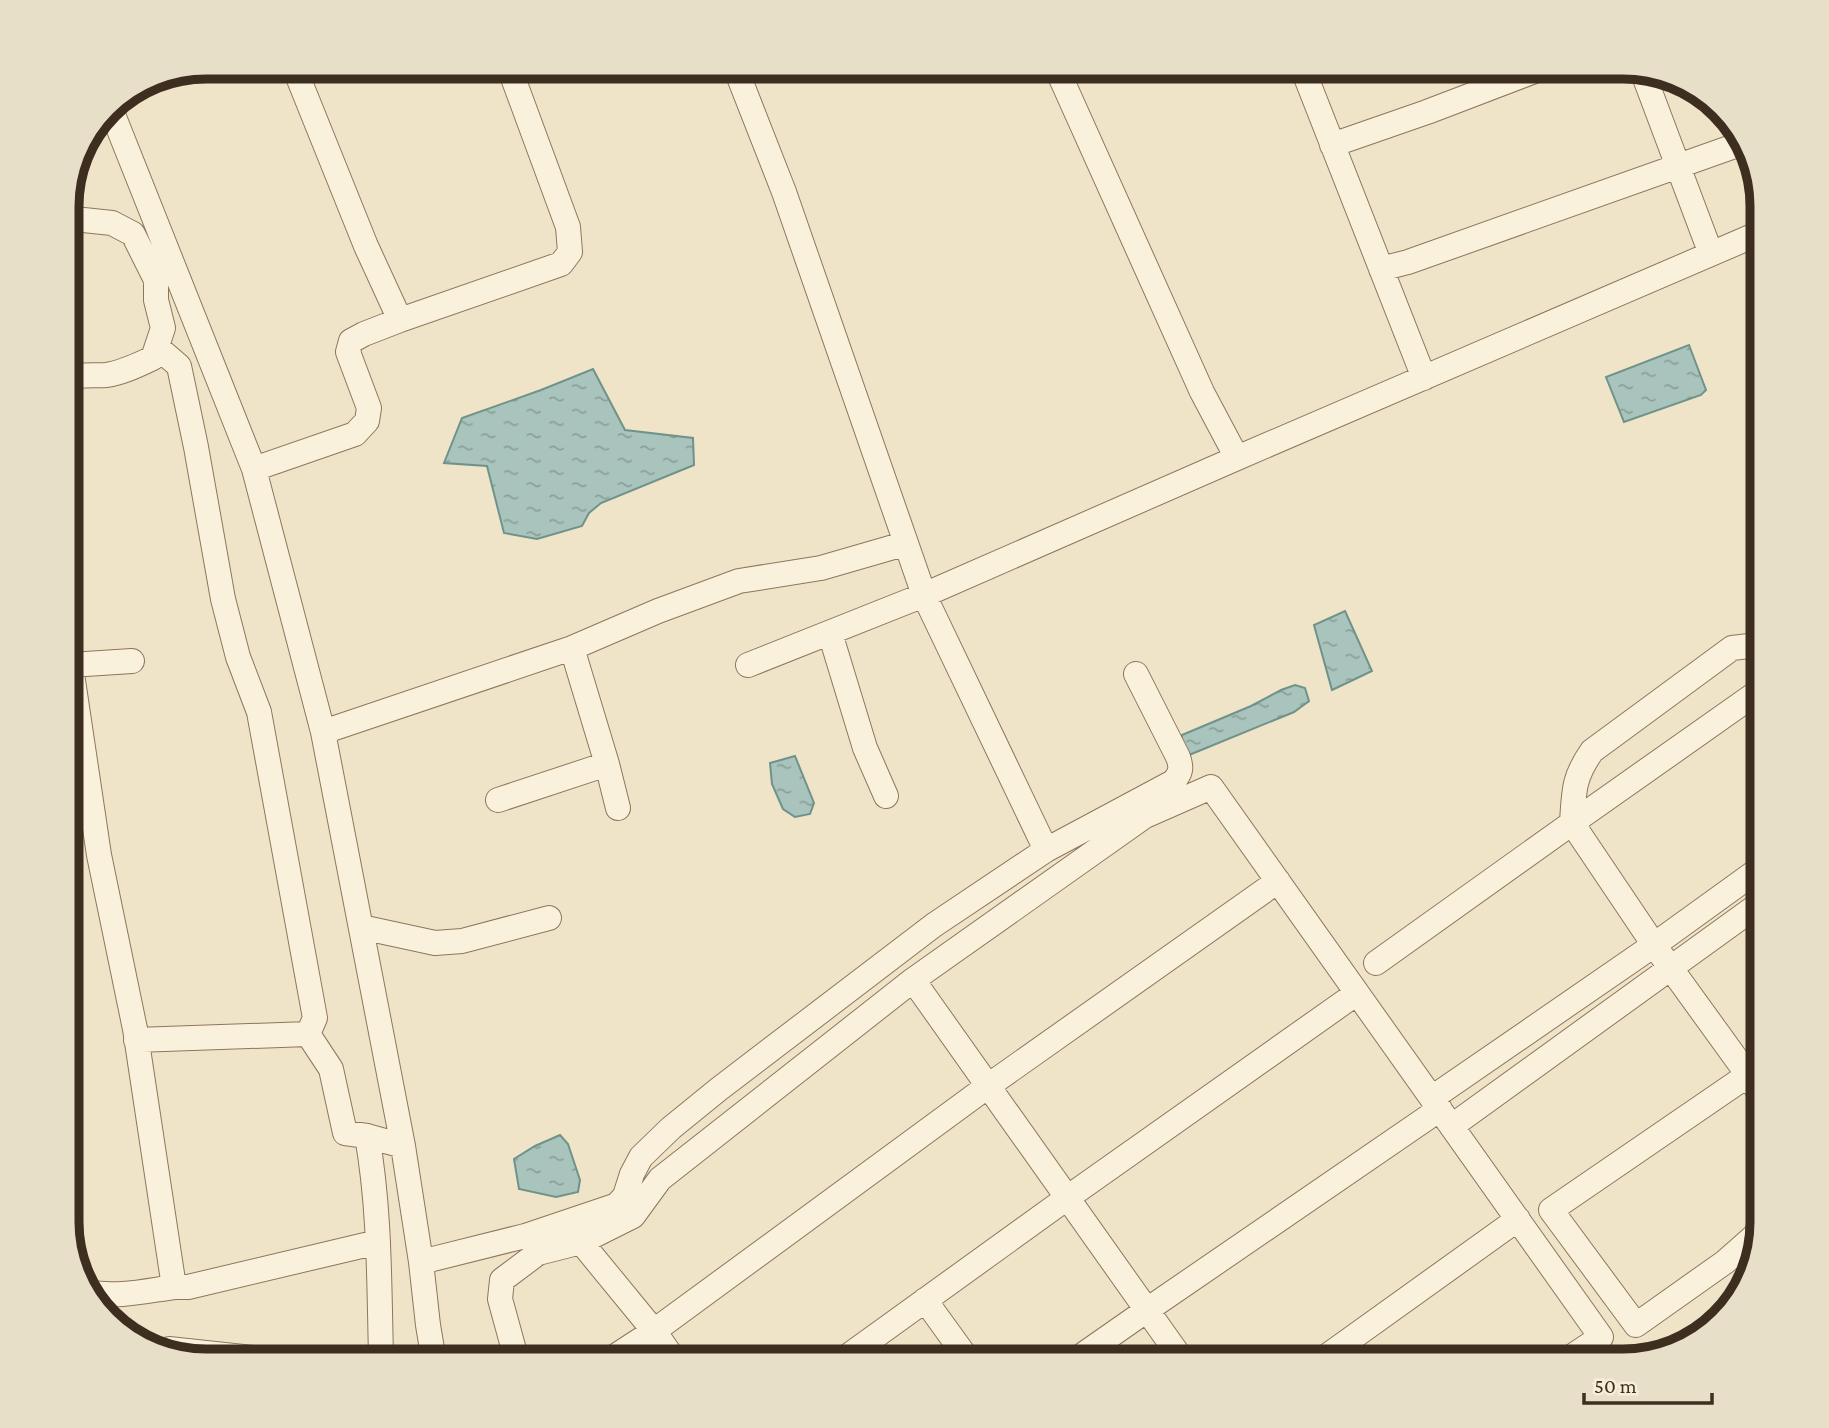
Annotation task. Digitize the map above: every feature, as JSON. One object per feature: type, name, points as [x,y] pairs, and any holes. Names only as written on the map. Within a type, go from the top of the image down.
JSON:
[{"type":"street","points":[[299,79],[366,246],[400,320]]},
{"type":"street","points":[[254,469],[355,435],[368,422],[369,408],[348,352],[351,341],[400,320],[561,264],[570,252],[568,227],[514,79]]},
{"type":"street","points":[[739,79],[784,192],[924,595],[1046,850]]},
{"type":"street","points":[[1062,79],[1196,380],[1237,458]]},
{"type":"street","points":[[1307,79],[1424,378]]},
{"type":"street","points":[[1332,145],[1512,79]]},
{"type":"street","points":[[1646,81],[1711,254]]},
{"type":"street","points":[[114,118],[254,469],[323,732],[403,1146],[432,1349]]},
{"type":"street","points":[[1381,269],[1408,262],[1735,146]]},
{"type":"street","points":[[79,220],[112,223],[133,234],[156,280],[156,300],[163,328],[153,358],[135,367],[107,375],[79,376]]},
{"type":"street","points":[[748,665],[924,595],[1750,237]]},
{"type":"street","points":[[157,347],[179,366],[223,599],[238,657],[259,712],[316,1017],[308,1034]]},
{"type":"street","points":[[323,732],[572,648],[658,611],[739,581],[821,568],[897,546],[904,541]]},
{"type":"street","points":[[830,632],[865,748],[886,796]]},
{"type":"street","points":[[1750,646],[1732,648],[1592,751],[1581,767],[1575,783],[1572,823],[1670,968],[1750,1064]]},
{"type":"street","points":[[572,648],[618,808]]},
{"type":"street","points":[[79,665],[132,661]]},
{"type":"street","points":[[421,1262],[525,1236],[617,1205],[625,1196],[641,1157],[671,1128],[934,925],[1046,850],[1173,782],[1182,767],[1136,674]]},
{"type":"street","points":[[1376,963],[1750,697]]},
{"type":"street","points":[[79,726],[99,855],[136,1040],[174,1287]]},
{"type":"street","points":[[498,800],[607,764]]},
{"type":"street","points":[[513,1349],[500,1299],[502,1280],[538,1253],[581,1242],[633,1216],[660,1179],[913,980],[1145,816],[1211,786],[1601,1337],[1583,1349]]},
{"type":"street","points":[[79,808],[91,806]]},
{"type":"street","points":[[1441,1111],[1654,945],[1750,876]]},
{"type":"street","points":[[627,1349],[988,1086],[1278,881]]},
{"type":"street","points":[[1092,1349],[1441,1111],[1670,968],[1750,910]]},
{"type":"street","points":[[361,927],[435,943],[463,940],[549,918]]},
{"type":"street","points":[[913,980],[1174,1349]]},
{"type":"street","points":[[859,1349],[1357,993]]},
{"type":"street","points":[[136,1040],[308,1034]]},
{"type":"street","points":[[308,1034],[331,1069],[345,1133],[403,1146]]},
{"type":"street","points":[[1749,1242],[1725,1262],[1636,1325],[1551,1210],[1750,1073]]},
{"type":"street","points":[[367,1136],[378,1242],[382,1349]]},
{"type":"street","points":[[1338,1349],[1517,1219]]},
{"type":"street","points":[[101,1295],[188,1286],[378,1242]]},
{"type":"street","points":[[581,1242],[666,1349]]},
{"type":"street","points":[[925,1300],[960,1349]]},
{"type":"water","points":[[1689,345],[1706,390],[1701,395],[1624,422],[1606,377]]},
{"type":"water","points":[[593,369],[625,430],[693,438],[694,465],[601,503],[589,513],[582,526],[537,539],[504,533],[487,466],[444,463],[462,418]]},
{"type":"water","points":[[1345,611],[1372,671],[1332,690],[1314,625]]},
{"type":"water","points":[[1295,685],[1305,688],[1309,701],[1294,712],[1189,755],[1181,749],[1182,735]]},
{"type":"water","points":[[795,756],[814,803],[810,814],[795,817],[783,809],[772,784],[770,763]]},
{"type":"water","points":[[560,1135],[568,1144],[580,1180],[578,1192],[556,1197],[519,1189],[514,1159]]}]
